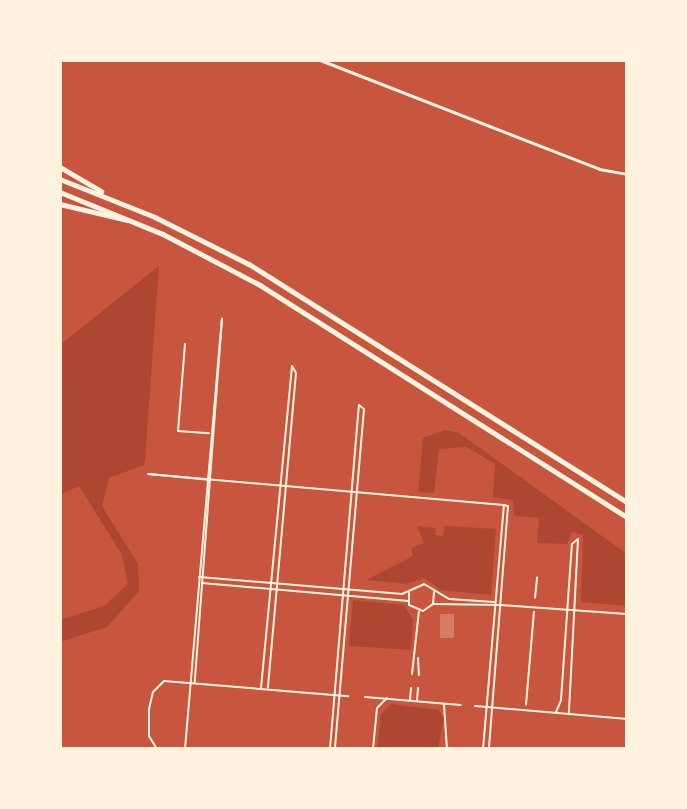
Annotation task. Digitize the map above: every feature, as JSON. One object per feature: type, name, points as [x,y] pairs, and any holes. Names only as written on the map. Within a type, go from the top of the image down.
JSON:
[{"type":"highway","points":[[60,167],[108,196],[282,283],[627,502]]},
{"type":"highway","points":[[60,179],[108,196]]},
{"type":"highway","points":[[60,192],[135,222],[279,297],[627,517]]},
{"type":"highway","points":[[60,204],[135,222]]},
{"type":"street","points":[[320,60],[599,169],[627,174]]},
{"type":"street","points":[[185,749],[209,433],[222,319],[195,682]]},
{"type":"street","points":[[185,344],[178,431],[209,433]]},
{"type":"street","points":[[261,688],[278,485],[292,366],[296,373],[267,688]]},
{"type":"street","points":[[330,749],[359,405],[364,409],[335,749]]},
{"type":"street","points":[[211,480],[206,476],[148,474],[205,482],[211,480],[357,491],[508,506],[489,749]]},
{"type":"street","points":[[483,749],[504,506]]},
{"type":"street","points":[[556,712],[561,700],[572,544],[578,539],[569,713]]},
{"type":"street","points":[[199,577],[349,590],[410,591],[424,584],[448,599],[495,602],[500,605]]},
{"type":"street","points":[[535,598],[537,578]]},
{"type":"street","points":[[198,582],[408,601],[419,611]]},
{"type":"street","points":[[408,601],[410,591]]},
{"type":"street","points":[[433,604],[434,592]]},
{"type":"street","points":[[419,611],[433,604],[495,607],[500,605],[627,614]]},
{"type":"street","points":[[419,611],[417,656],[419,675]]},
{"type":"street","points":[[526,705],[534,612]]},
{"type":"street","points":[[412,674],[417,656]]},
{"type":"street","points":[[157,749],[148,730],[153,692],[164,681],[191,681],[348,696]]},
{"type":"street","points":[[410,700],[411,688]]},
{"type":"street","points":[[417,700],[418,688]]},
{"type":"street","points":[[365,697],[461,705]]},
{"type":"street","points":[[373,749],[377,708],[387,698]]},
{"type":"street","points":[[443,704],[449,720],[447,749]]},
{"type":"street","points":[[475,706],[627,718]]},
{"type":"shaded area","points":[[159,266],[144,465],[109,478],[102,506],[138,564],[139,591],[107,627],[60,642],[60,620],[104,606],[128,584],[122,555],[79,486],[60,495],[60,345]]},
{"type":"shaded area","points":[[445,430],[459,433],[627,554],[627,606],[581,602],[583,535],[572,532],[567,544],[537,543],[539,518],[514,516],[513,500],[493,497],[495,464],[467,447],[439,449],[434,493],[418,492],[423,438]]},
{"type":"shaded area","points":[[417,526],[436,528],[435,535],[443,536],[445,526],[496,529],[491,595],[440,590],[425,578],[407,584],[366,580],[413,556],[411,548],[424,543]]},
{"type":"shaded area","points":[[353,600],[404,605],[413,620],[411,650],[349,646]]},
{"type":"shaded area","points":[[391,704],[439,710],[444,718],[438,749],[377,749],[381,715]]},
{"type":"building","points":[[440,614],[454,614],[454,638],[440,638]]}]
